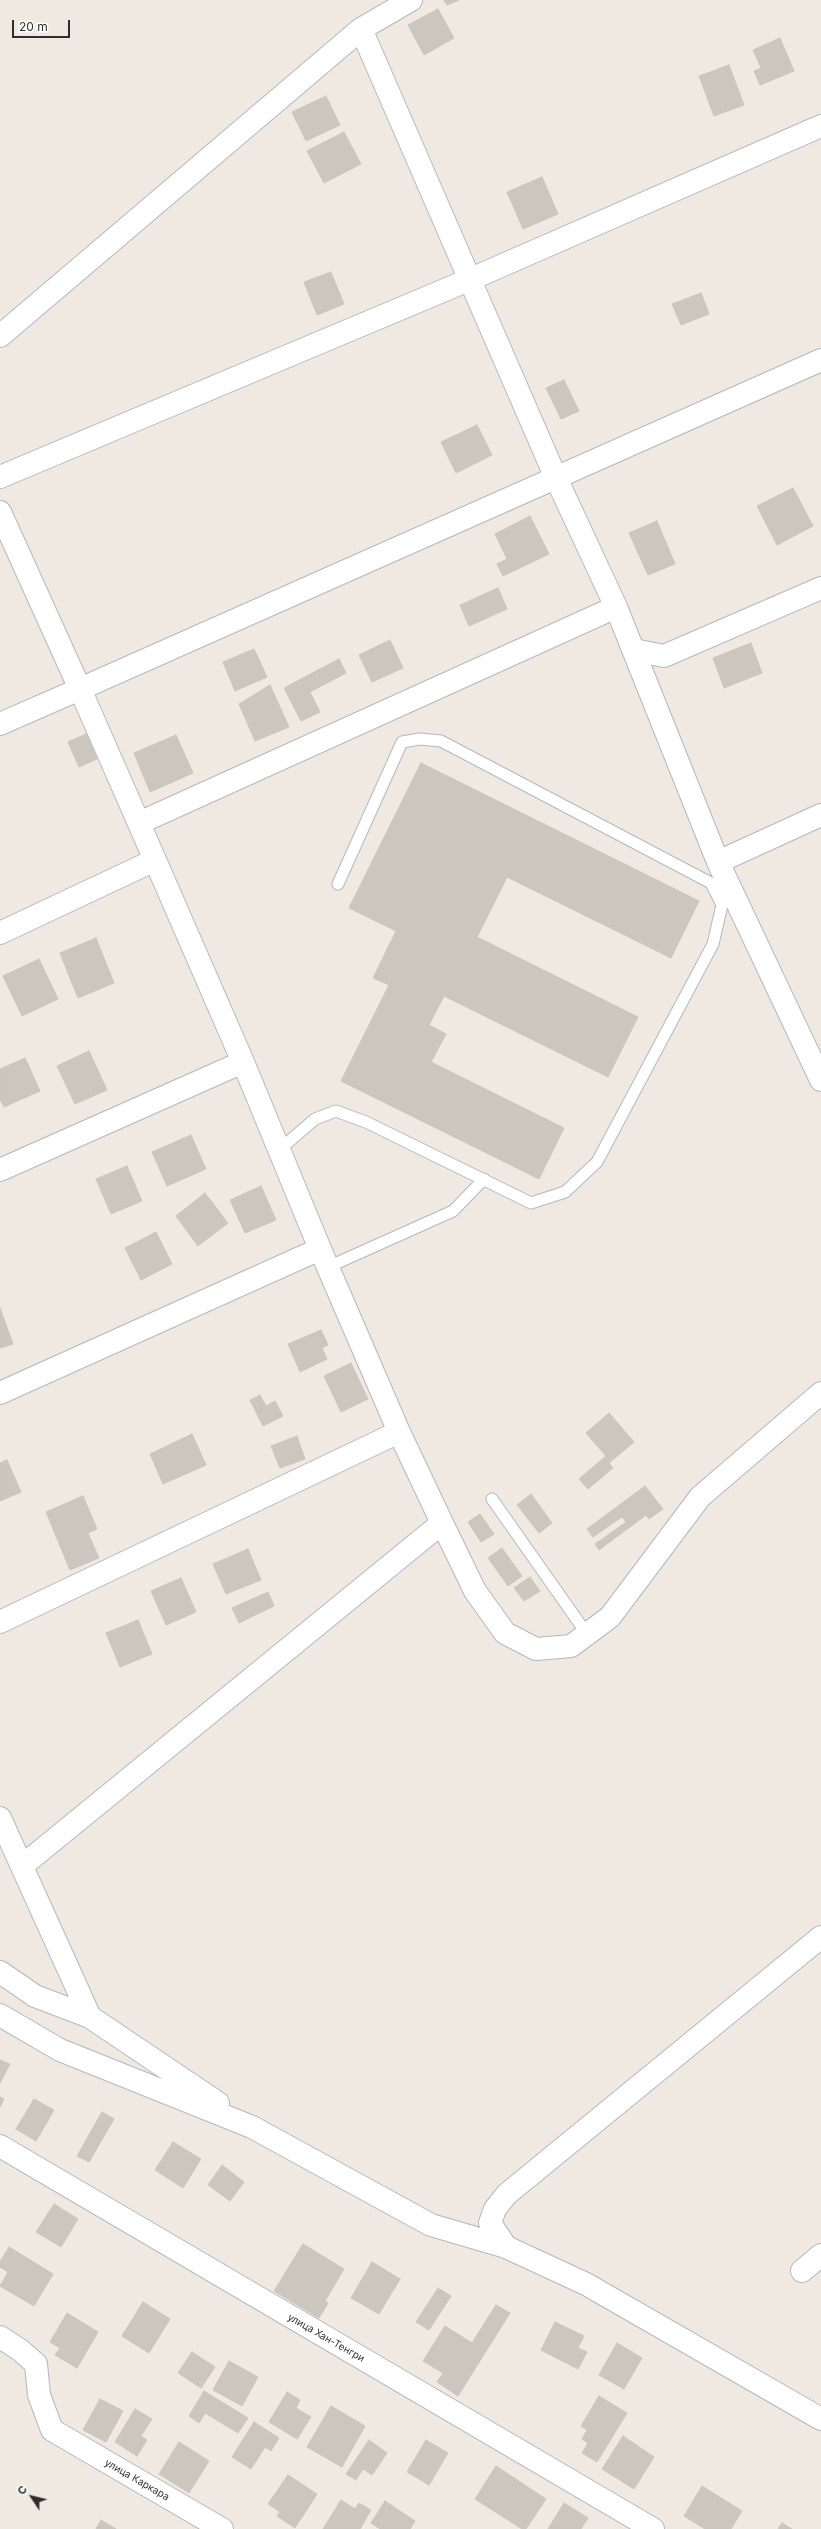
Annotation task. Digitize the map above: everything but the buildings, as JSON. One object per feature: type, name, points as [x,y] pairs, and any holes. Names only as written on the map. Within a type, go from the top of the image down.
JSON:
[{"type":"street","points":[[0,336],[361,29],[411,0]]},
{"type":"street","points":[[361,29],[471,279],[556,478],[616,607],[718,862],[814,1043],[821,1080]]},
{"type":"street","points":[[0,477],[471,279],[821,126]]},
{"type":"street","points":[[0,724],[821,360]]},
{"type":"street","points":[[0,512],[80,689],[243,1062],[324,1258],[399,1432],[475,1591],[505,1633],[536,1649],[571,1646],[610,1617],[700,1497],[821,1393]]},
{"type":"street","points":[[634,650],[664,656],[821,588]]},
{"type":"street","points":[[138,823],[616,607]]},
{"type":"street","points":[[718,862],[821,815]]},
{"type":"street","points":[[0,933],[155,860]]},
{"type":"street","points":[[0,1170],[243,1062]]},
{"type":"street","points":[[0,1393],[324,1258]]},
{"type":"street","points":[[0,1622],[399,1432]]},
{"type":"street","points":[[22,1866],[442,1523]]},
{"type":"street","points":[[0,1818],[90,2017]]},
{"type":"street","points":[[506,2247],[490,2223],[495,2209],[507,2194],[821,1937]]},
{"type":"street","points":[[0,1972],[35,1996],[90,2017],[252,2127],[431,2225],[506,2247],[586,2284],[821,2419]]},
{"type":"street","points":[[0,2015],[60,2050],[252,2127]]},
{"type":"street","name":"улица Хан-Тенгри","points":[[0,2146],[653,2529]]},
{"type":"street","points":[[802,2271],[821,2255]]},
{"type":"street","name":"улица Каркара","points":[[0,2337],[20,2350],[36,2364],[39,2394],[52,2430],[222,2529]]},
{"type":"lane","points":[[279,1150],[315,1119],[336,1111],[366,1122],[531,1202],[564,1192],[597,1162],[714,944],[722,905],[711,882],[441,741],[420,739],[402,742],[338,884]]},
{"type":"lane","points":[[324,1258],[452,1211],[484,1179]]},
{"type":"lane","points":[[492,1499],[587,1634]]}]
